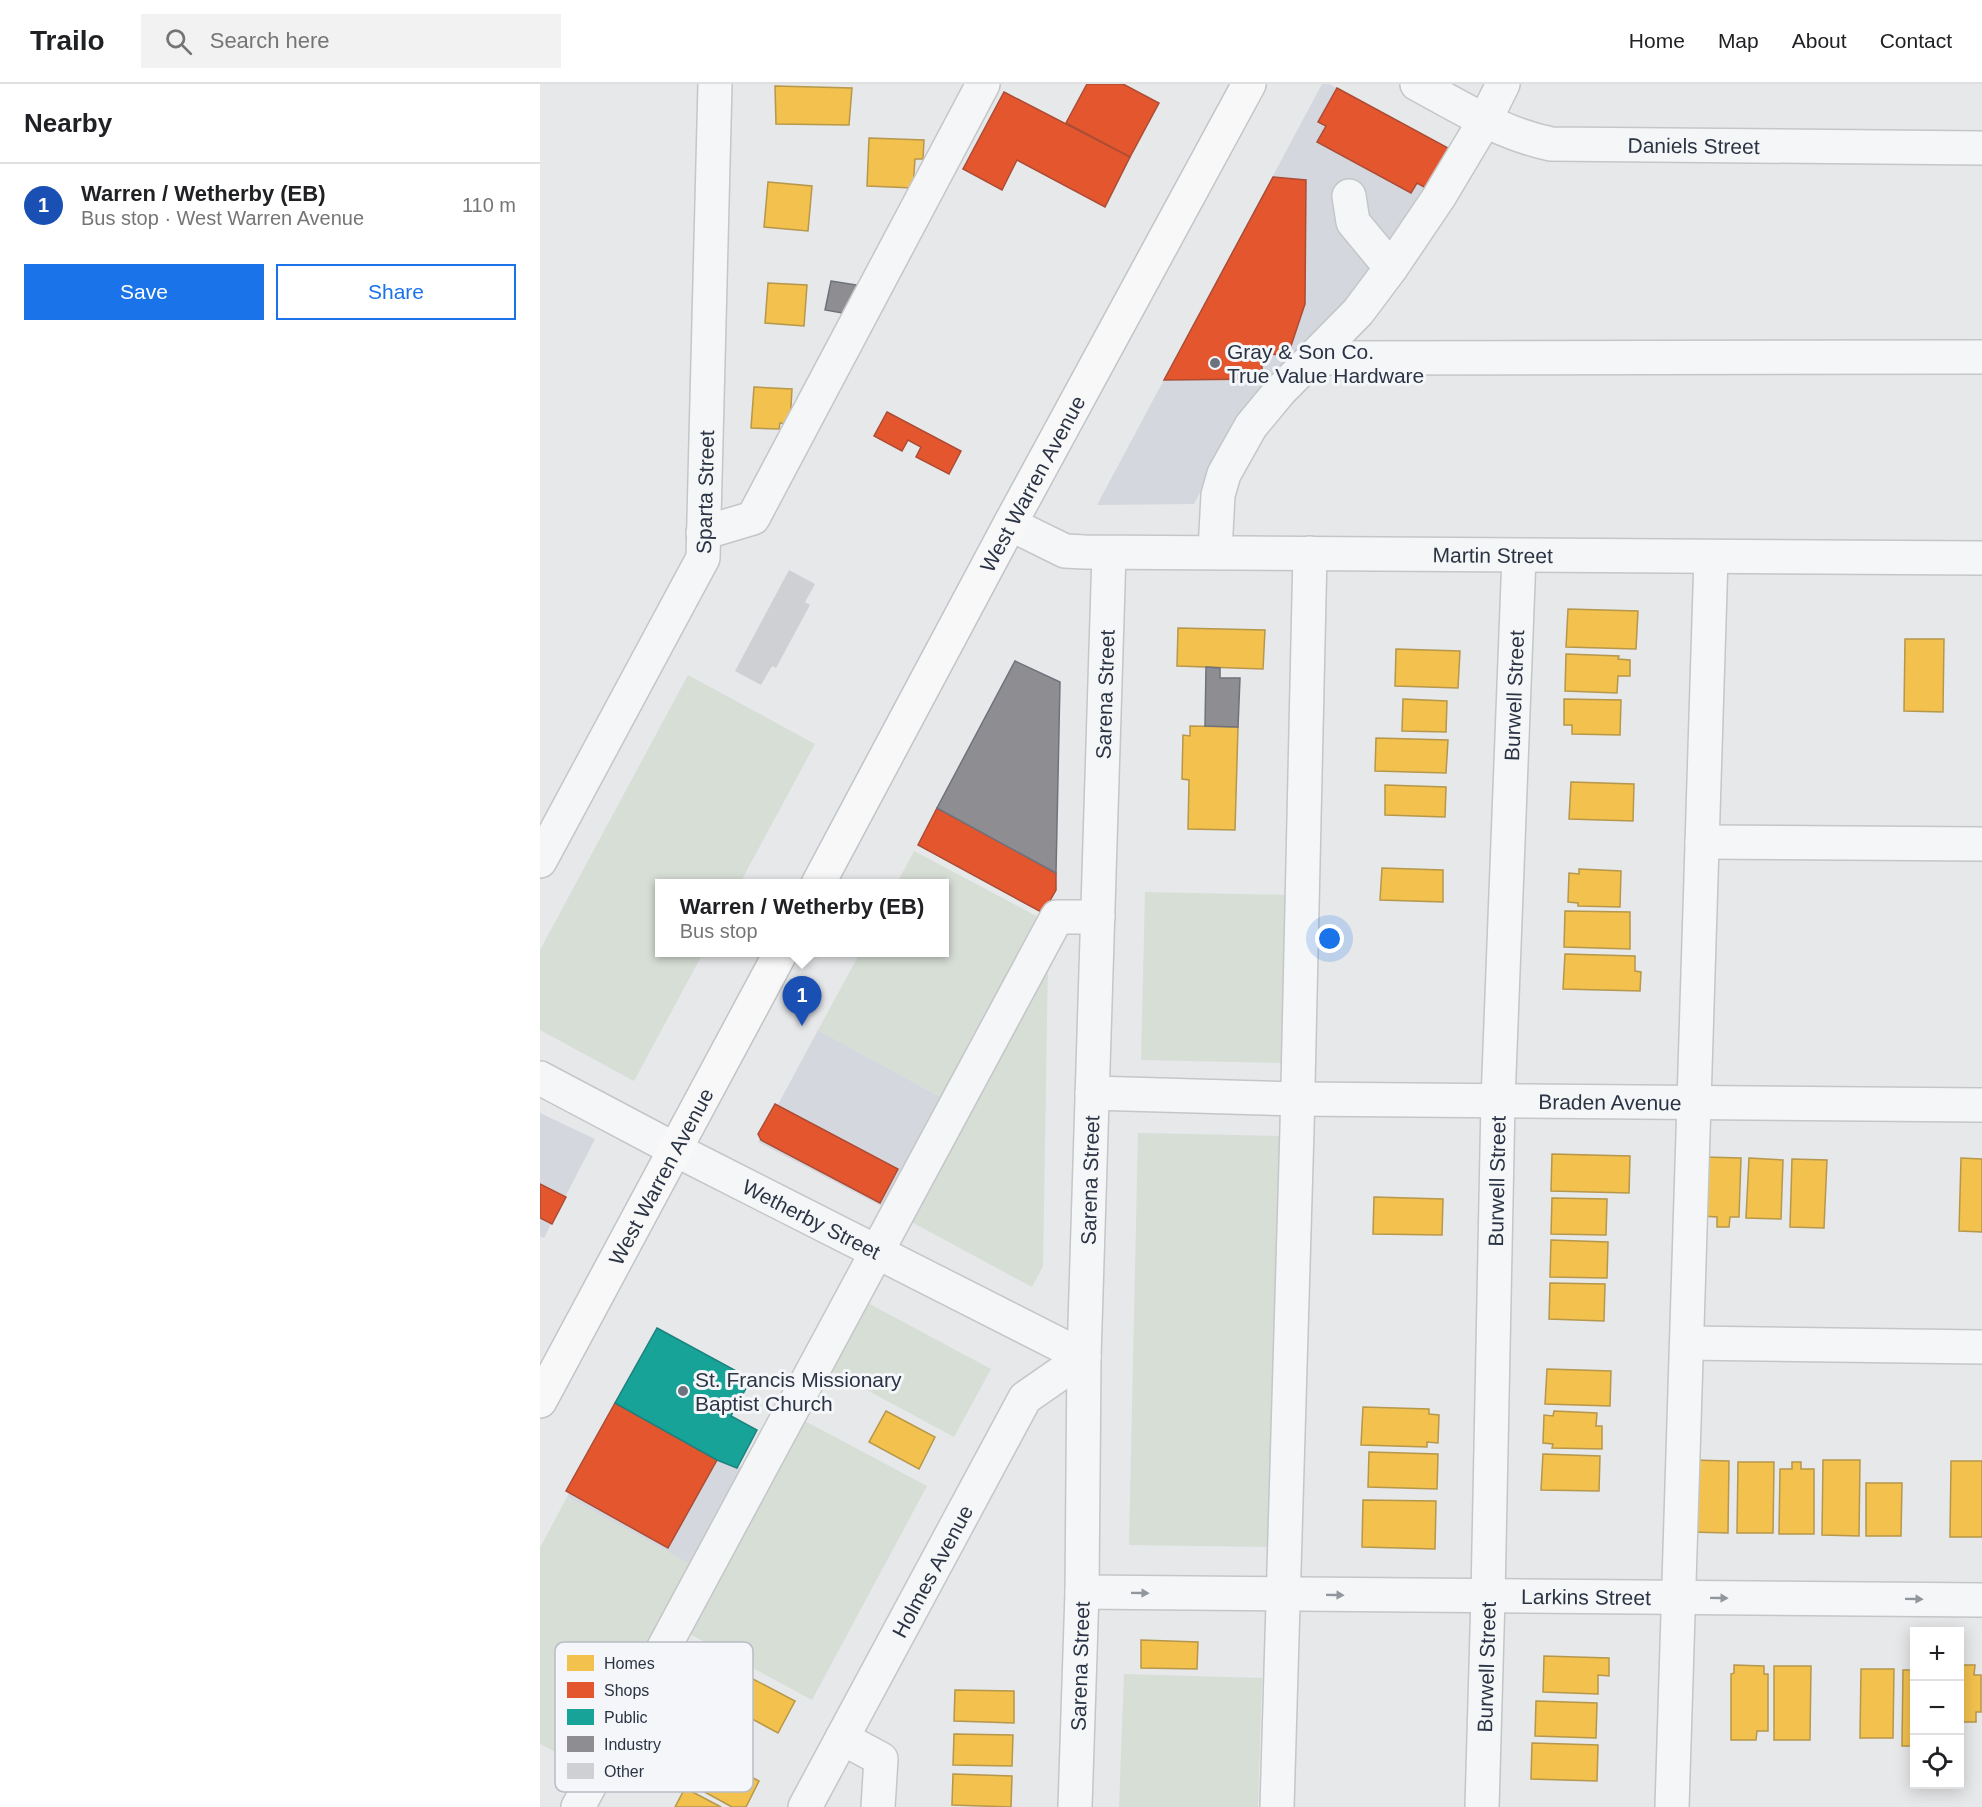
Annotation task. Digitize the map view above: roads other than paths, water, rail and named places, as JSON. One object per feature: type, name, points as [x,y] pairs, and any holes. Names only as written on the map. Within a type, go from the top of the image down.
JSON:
[{"type":"main road","name":"West Warren Avenue","points":[[821,879],[1249,84]]},
{"type":"main road","name":"West Warren Avenue","points":[[540,1401],[778,957]]},
{"type":"street","name":"Sparta Street","points":[[540,861],[703,558],[715,84]]},
{"type":"street","points":[[703,533],[753,518],[983,84]]},
{"type":"street","name":"Daniels Street","points":[[1417,84],[1526,139],[1551,144],[1982,148]]},
{"type":"street","points":[[1215,551],[1218,495],[1224,474],[1251,426],[1281,391],[1358,312],[1391,268],[1439,197],[1485,120],[1503,84]]},
{"type":"street","points":[[1349,196],[1353,222],[1391,268]]},
{"type":"street","points":[[1314,358],[1982,357]]},
{"type":"street","name":"Martin Street","points":[[1010,524],[1065,551],[1982,558]]},
{"type":"street","name":"Sarena Street","points":[[1075,1807],[1082,1592],[1084,1357],[1109,552]]},
{"type":"street","points":[[1277,1807],[1298,1099],[1310,553]]},
{"type":"street","name":"Burwell Street","points":[[1482,1807],[1498,1101],[1519,556]]},
{"type":"street","points":[[1672,1807],[1711,557]]},
{"type":"street","points":[[1702,842],[1982,844]]},
{"type":"street","points":[[666,1642],[1057,917],[1098,917]]},
{"type":"street","name":"Wetherby Street","points":[[540,1078],[676,1150],[1084,1357]]},
{"type":"street","name":"Braden Avenue","points":[[1092,1093],[1298,1099],[1982,1105]]},
{"type":"street","points":[[1687,1343],[1982,1347]]},
{"type":"street","name":"Holmes Avenue","points":[[805,1807],[1025,1398],[1084,1357]]},
{"type":"street","name":"Larkins Street","points":[[1082,1592],[1982,1600]]},
{"type":"street","points":[[842,1738],[881,1759],[878,1807]]},
{"type":"street","points":[[578,1807],[586,1792]]},
{"type":"place","name":"Gray & Son Co. True Value Hardware","points":[[1215,363]]},
{"type":"place","name":"Warren / Wetherby (EB)","points":[[802,1026]]},
{"type":"place","name":"St. Francis Missionary Baptist Church","points":[[683,1391]]}]
